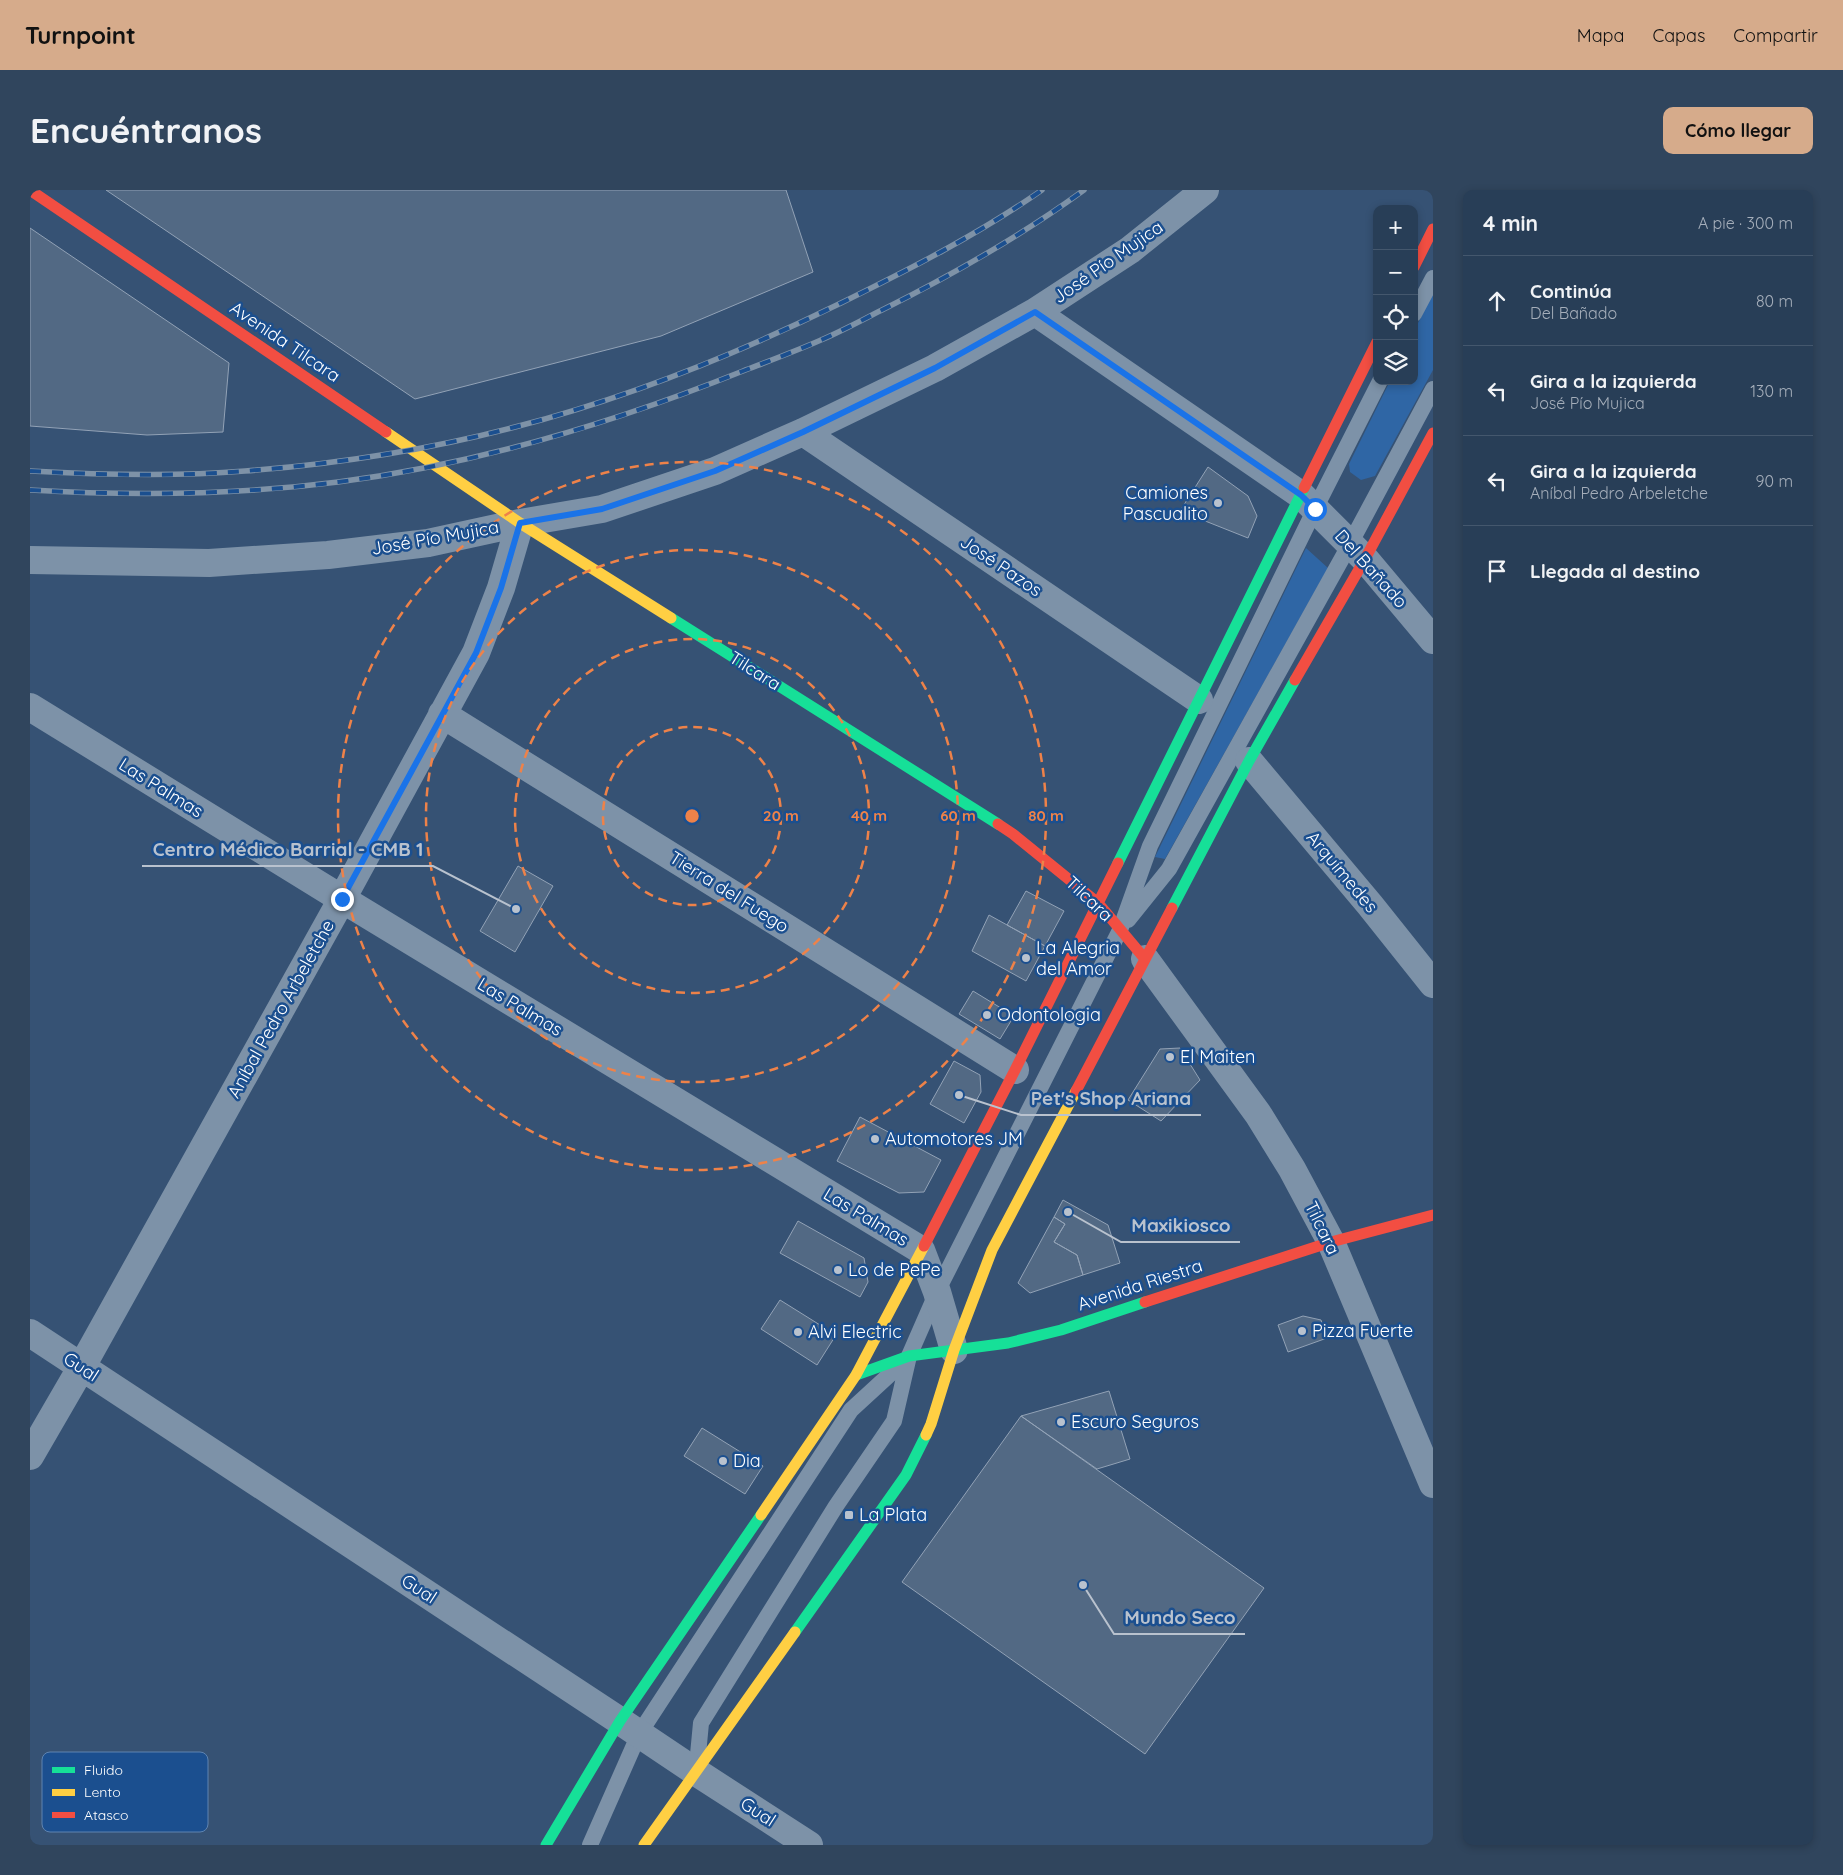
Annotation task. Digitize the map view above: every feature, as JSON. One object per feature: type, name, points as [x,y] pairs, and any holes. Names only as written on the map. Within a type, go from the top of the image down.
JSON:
[{"type":"main road","name":"Avenida Tilcara","points":[[30,190],[520,523]]},
{"type":"main road","points":[[1418,259],[1433,229]]},
{"type":"main road","points":[[546,1845],[630,1727],[856,1375],[1015,1070],[1199,700],[1308,502],[1373,351]]},
{"type":"main road","points":[[644,1845],[906,1475],[931,1424],[954,1350],[992,1250],[1358,551],[1433,433]]},
{"type":"main road","name":"Tilcara","points":[[520,523],[1013,834],[1098,903],[1144,959]]},
{"type":"main road","name":"Avenida Riestra","points":[[856,1375],[910,1356],[1008,1343],[1061,1330],[1330,1242],[1433,1216]]},
{"type":"street","name":"José Pío Mujica","points":[[30,560],[209,563],[328,556],[428,543],[520,523],[602,509],[650,494],[715,471],[803,432],[935,368],[1035,312],[1130,250],[1205,190]]},
{"type":"street","name":"Del Bañado","points":[[1035,312],[1308,502],[1358,551],[1433,640]]},
{"type":"street","name":"José Pazos","points":[[803,432],[1199,700]]},
{"type":"street","name":"Aníbal Pedro Arbeletche","points":[[30,1456],[342,899],[479,645],[501,588],[520,523]]},
{"type":"street","name":"Las Palmas","points":[[30,707],[342,899],[921,1250],[937,1292],[954,1350]]},
{"type":"street","name":"Tierra del Fuego","points":[[442,714],[1015,1070]]},
{"type":"street","name":"Arquímedes","points":[[1249,762],[1433,984]]},
{"type":"street","name":"Tilcara","points":[[1144,959],[1258,1114],[1292,1169],[1330,1242],[1433,1484]]},
{"type":"street","name":"Gual","points":[[30,1333],[809,1845]]},
{"type":"lane","points":[[1418,306],[1433,278]]},
{"type":"lane","points":[[696,1772],[701,1723],[836,1506],[894,1421],[910,1356],[937,1292],[1120,930],[1150,846],[1308,502],[1378,385]]},
{"type":"lane","points":[[1120,930],[1169,870],[1358,551],[1433,389]]},
{"type":"lane","points":[[590,1845],[630,1727],[851,1410],[910,1356]]},
{"type":"shaded area","points":[[1433,293],[1433,370],[1375,476],[1361,480],[1350,472],[1349,464],[1388,385],[1418,385],[1418,323]]},
{"type":"shaded area","points":[[1306,548],[1328,568],[1165,859],[1155,857]]},
{"type":"building","points":[[106,190],[786,190],[813,272],[661,336],[415,399]]},
{"type":"building","points":[[30,228],[229,363],[223,432],[147,435],[30,426]]},
{"type":"building","name":"Camiones Pascualito","points":[[1208,467],[1248,496],[1257,516],[1248,538],[1180,511]]},
{"type":"building","points":[[518,866],[553,886],[515,952],[480,931]]},
{"type":"building","points":[[1026,891],[1064,911],[1045,946],[1007,925]]},
{"type":"building","points":[[989,915],[1045,946],[1026,981],[972,951]]},
{"type":"building","name":"Odontologia","points":[[973,991],[1014,1016],[1000,1039],[959,1014]]},
{"type":"building","points":[[1180,1048],[1200,1080],[1161,1121],[1128,1100],[1160,1049]]},
{"type":"building","points":[[954,1061],[980,1075],[981,1092],[964,1123],[930,1104]]},
{"type":"building","name":"Automotores JM","points":[[860,1117],[941,1160],[924,1192],[899,1193],[837,1161]]},
{"type":"building","points":[[1063,1200],[1108,1225],[1120,1263],[1083,1275],[1077,1255],[1054,1242],[1065,1224],[1054,1217]]},
{"type":"building","points":[[1054,1217],[1065,1224],[1054,1242],[1077,1255],[1083,1275],[1030,1293],[1018,1283]]},
{"type":"building","name":"Lo de PePe","points":[[798,1221],[864,1258],[868,1282],[860,1297],[780,1253]]},
{"type":"building","name":"Alvi Electric","points":[[780,1300],[836,1335],[817,1365],[761,1329]]},
{"type":"building","name":"Pizza Fuerte","points":[[1303,1316],[1321,1320],[1327,1338],[1288,1352],[1278,1325]]},
{"type":"building","points":[[1109,1391],[1130,1459],[1097,1469],[1021,1416]]},
{"type":"building","points":[[1021,1416],[1264,1588],[1145,1754],[902,1582]]},
{"type":"building","name":"Dia","points":[[702,1428],[763,1466],[745,1494],[684,1456]]},
{"type":"railway","points":[[30,471],[164,475],[279,468],[381,455],[448,443],[515,427],[599,403],[681,373],[762,340],[918,264],[994,221],[1042,190]]},
{"type":"railway","points":[[30,490],[146,494],[262,490],[390,474],[493,453],[544,439],[645,408],[829,337],[960,269],[1036,223],[1084,190]]},
{"type":"traffic: fast","points":[[1118,863],[1304,488]]},
{"type":"traffic: fast","points":[[671,618],[998,824]]},
{"type":"traffic: fast","points":[[1172,908],[1249,761],[1295,680]]},
{"type":"traffic: fast","points":[[856,1375],[909,1356],[1008,1343],[1061,1330],[1145,1302]]},
{"type":"traffic: fast","points":[[795,1632],[906,1475],[926,1435]]},
{"type":"traffic: fast","points":[[546,1845],[620,1721],[761,1515]]},
{"type":"traffic: slow","points":[[386,432],[520,523],[671,618]]},
{"type":"traffic: slow","points":[[926,1435],[954,1350],[992,1250],[1076,1091]]},
{"type":"traffic: slow","points":[[761,1515],[856,1375],[924,1246]]},
{"type":"traffic: slow","points":[[644,1845],[795,1632]]},
{"type":"traffic: jam","points":[[30,190],[386,432]]},
{"type":"traffic: jam","points":[[1418,259],[1433,229]]},
{"type":"traffic: jam","points":[[1304,488],[1373,350]]},
{"type":"traffic: jam","points":[[1295,680],[1365,559],[1433,433]]},
{"type":"traffic: jam","points":[[998,824],[1098,903],[1145,959]]},
{"type":"traffic: jam","points":[[924,1246],[1015,1070],[1118,863]]},
{"type":"traffic: jam","points":[[1076,1091],[1172,908]]},
{"type":"traffic: jam","points":[[1145,1302],[1331,1242],[1433,1215]]},
{"type":"place","name":"Camiones Pascualito","points":[[1218,503]]},
{"type":"place","name":"Centro Médico Barrial - CMB 1","points":[[516,909]]},
{"type":"place","name":"La Alegria del Amor","points":[[1026,958]]},
{"type":"place","name":"Odontologia","points":[[987,1015]]},
{"type":"place","name":"El Maiten","points":[[1170,1057]]},
{"type":"place","name":"Pet's Shop Ariana","points":[[959,1095]]},
{"type":"place","name":"Automotores JM","points":[[875,1139]]},
{"type":"place","name":"Maxikiosco","points":[[1068,1212]]},
{"type":"place","name":"Lo de PePe","points":[[838,1270]]},
{"type":"place","name":"Pizza Fuerte","points":[[1302,1331]]},
{"type":"place","name":"Alvi Electric","points":[[798,1332]]},
{"type":"place","name":"Escuro Seguros","points":[[1061,1422]]},
{"type":"place","name":"Dia","points":[[723,1461]]},
{"type":"place","name":"La Plata","points":[[849,1515]]},
{"type":"place","name":"Mundo Seco","points":[[1083,1585]]},
{"type":"route","points":[[342,899],[476,653],[501,588],[520,523],[602,509],[715,471],[803,432],[935,368],[1035,312],[1301,495],[1315,509]]}]
